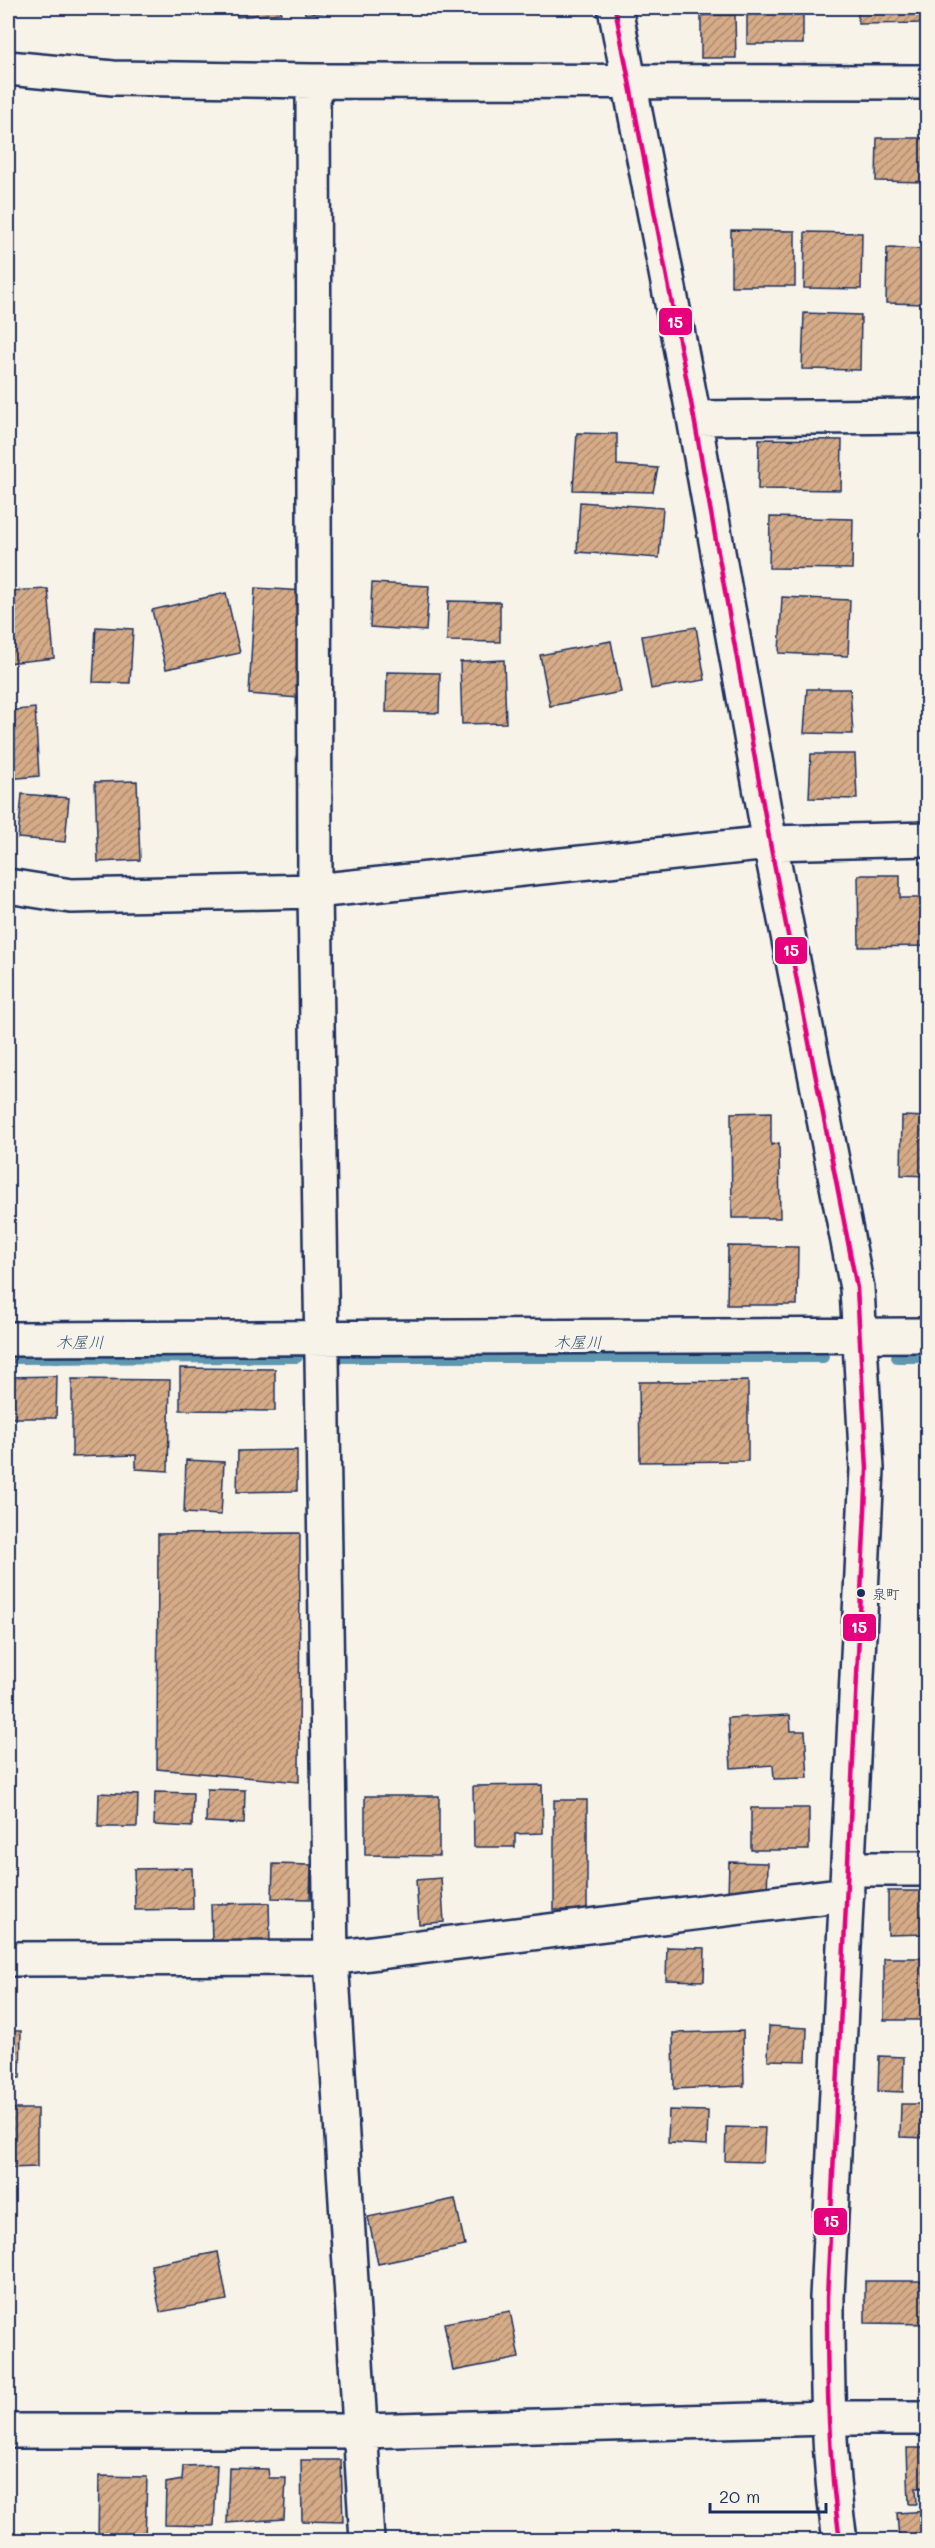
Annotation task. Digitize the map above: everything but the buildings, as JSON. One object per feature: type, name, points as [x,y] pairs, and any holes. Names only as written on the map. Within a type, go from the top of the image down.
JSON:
[{"type":"street","points":[[615,8],[694,418],[770,843],[857,1288],[867,1469],[827,2298],[828,2418],[840,2541]]},
{"type":"street","points":[[8,68],[113,78],[313,81],[927,81]]},
{"type":"street","points":[[313,81],[315,891],[331,1958],[367,2541]]},
{"type":"street","points":[[694,418],[927,416]]},
{"type":"street","points":[[8,886],[71,896],[315,891],[770,843],[927,839]]},
{"type":"street","points":[[8,1339],[321,1340],[927,1335]]},
{"type":"street","points":[[8,1959],[331,1958],[927,1869]]},
{"type":"street","points":[[8,2431],[361,2431],[828,2418],[927,2418]]},
{"type":"waterway","name":"木屋川","points":[[8,1358],[297,1357]]},
{"type":"waterway","name":"木屋川","points":[[332,1357],[823,1357]]},
{"type":"waterway","name":"木屋川","points":[[897,1357],[928,1357]]},
{"type":"transit line","name":"15","points":[[615,8],[694,418],[770,843],[857,1288],[867,1469],[827,2298],[831,2450],[840,2540]]},
{"type":"place","name":"泉町","points":[[861,1593]]}]
